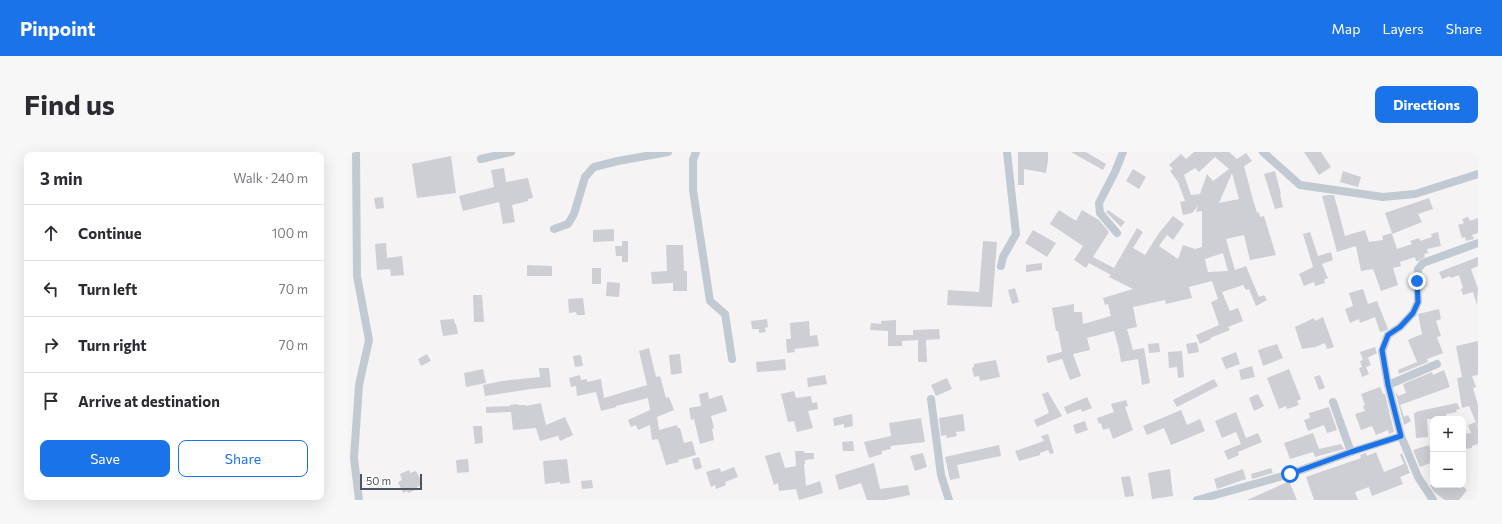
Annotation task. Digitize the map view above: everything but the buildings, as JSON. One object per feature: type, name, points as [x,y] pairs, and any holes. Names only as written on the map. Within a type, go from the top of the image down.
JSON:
[{"type":"street","points":[[356,152],[357,276],[369,340],[359,385],[354,458],[359,500]]},
{"type":"street","points":[[481,159],[511,152]]},
{"type":"street","points":[[554,229],[568,224],[574,214],[585,177],[594,167],[668,152]]},
{"type":"street","points":[[696,152],[693,160],[693,190],[710,301],[725,314],[732,359]]},
{"type":"street","points":[[1001,266],[1003,257],[1016,234],[1007,152]]},
{"type":"street","points":[[1117,233],[1100,213],[1099,203],[1115,172],[1123,152]]},
{"type":"street","points":[[1263,152],[1300,185],[1383,198],[1415,194],[1478,174]]},
{"type":"street","points":[[1433,500],[1418,477],[1401,436],[1388,385],[1382,350],[1388,335],[1400,327],[1413,313],[1418,302],[1418,269],[1423,263],[1478,243]]},
{"type":"street","points":[[1388,385],[1438,364]]},
{"type":"street","points":[[931,399],[941,475],[949,500]]},
{"type":"street","points":[[1333,402],[1351,452]]},
{"type":"street","points":[[1197,500],[1290,474],[1401,436]]},
{"type":"route","points":[[1290,474],[1401,436],[1388,385],[1382,350],[1388,335],[1400,327],[1413,313],[1418,302],[1417,281]]}]
